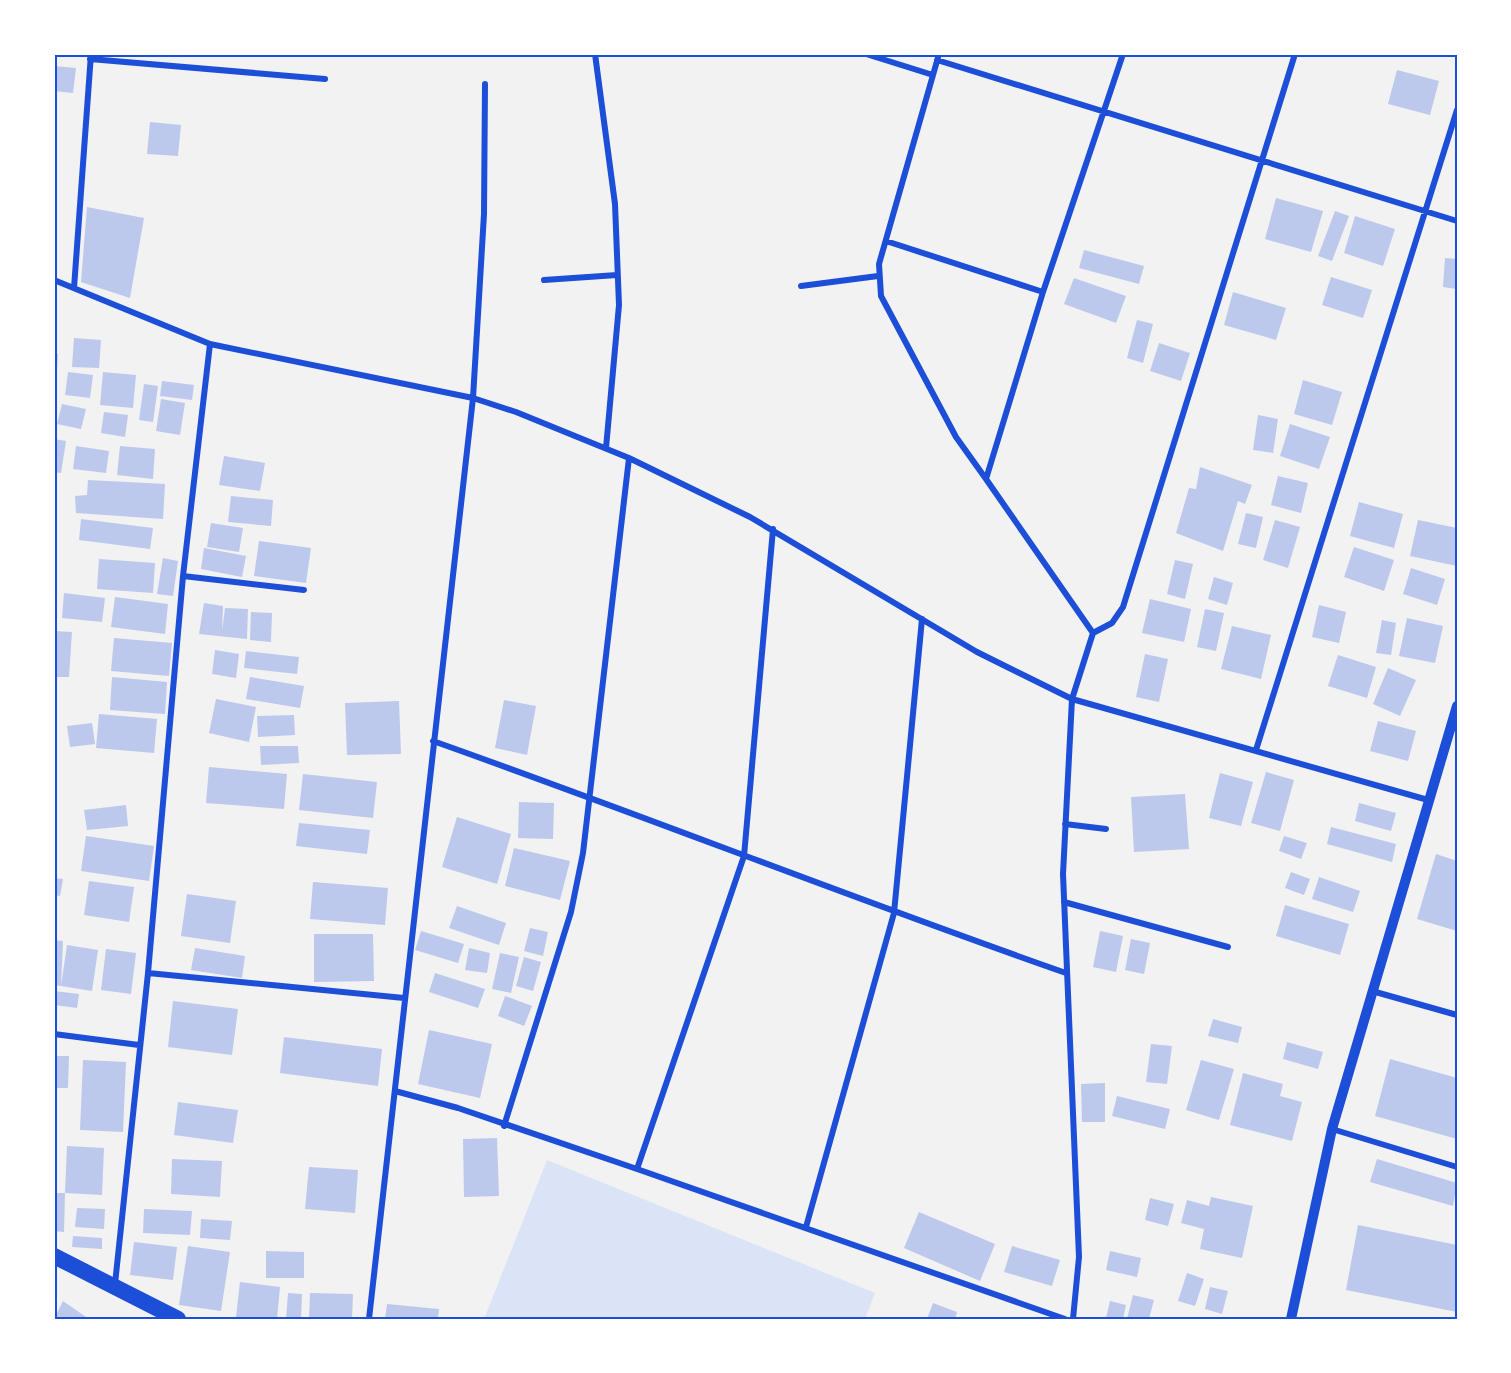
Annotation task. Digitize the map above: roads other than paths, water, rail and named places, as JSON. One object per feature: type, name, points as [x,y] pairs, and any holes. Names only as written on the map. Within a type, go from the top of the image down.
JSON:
[{"type":"highway","points":[[54,1256],[178,1319]]},
{"type":"street","points":[[595,54],[615,204],[619,305],[606,448]]},
{"type":"street","points":[[866,54],[933,75]]},
{"type":"street","points":[[986,479],[1043,292],[1123,54]]},
{"type":"street","points":[[1073,1319],[1079,1257],[1064,902],[1065,824],[1072,699],[1093,633],[1112,623],[1123,607],[1296,54]]},
{"type":"street","points":[[74,288],[91,57],[325,79]]},
{"type":"street","points":[[1093,633],[956,437],[883,300],[878,276],[938,57],[1104,113],[1457,221]]},
{"type":"street","points":[[369,1319],[433,741],[474,398],[484,214],[485,84]]},
{"type":"street","points":[[1256,750],[1457,110]]},
{"type":"street","points":[[886,241],[1043,292]]},
{"type":"street","points":[[544,280],[617,275]]},
{"type":"street","points":[[801,286],[878,276]]},
{"type":"street","points":[[54,280],[210,345],[474,398],[629,458],[773,529],[977,652],[1072,699],[1428,800]]},
{"type":"street","points":[[115,1287],[148,973],[183,576],[210,345]]},
{"type":"street","points":[[504,1126],[571,912],[583,853],[629,458]]},
{"type":"street","points":[[637,1168],[744,856],[773,529]]},
{"type":"street","points":[[183,576],[304,590]]},
{"type":"street","points":[[806,1227],[894,913],[922,619]]},
{"type":"street","points":[[1291,1319],[1332,1129],[1457,706]]},
{"type":"street","points":[[433,741],[588,796],[894,913],[1066,973]]},
{"type":"street","points":[[1065,824],[1106,829]]},
{"type":"street","points":[[1064,902],[1228,947]]},
{"type":"street","points":[[148,973],[404,998]]},
{"type":"street","points":[[1372,991],[1457,1015]]},
{"type":"street","points":[[54,1034],[139,1045]]},
{"type":"street","points":[[395,1091],[458,1108],[504,1126],[637,1168],[1065,1319]]},
{"type":"street","points":[[1332,1129],[1457,1167]]}]
